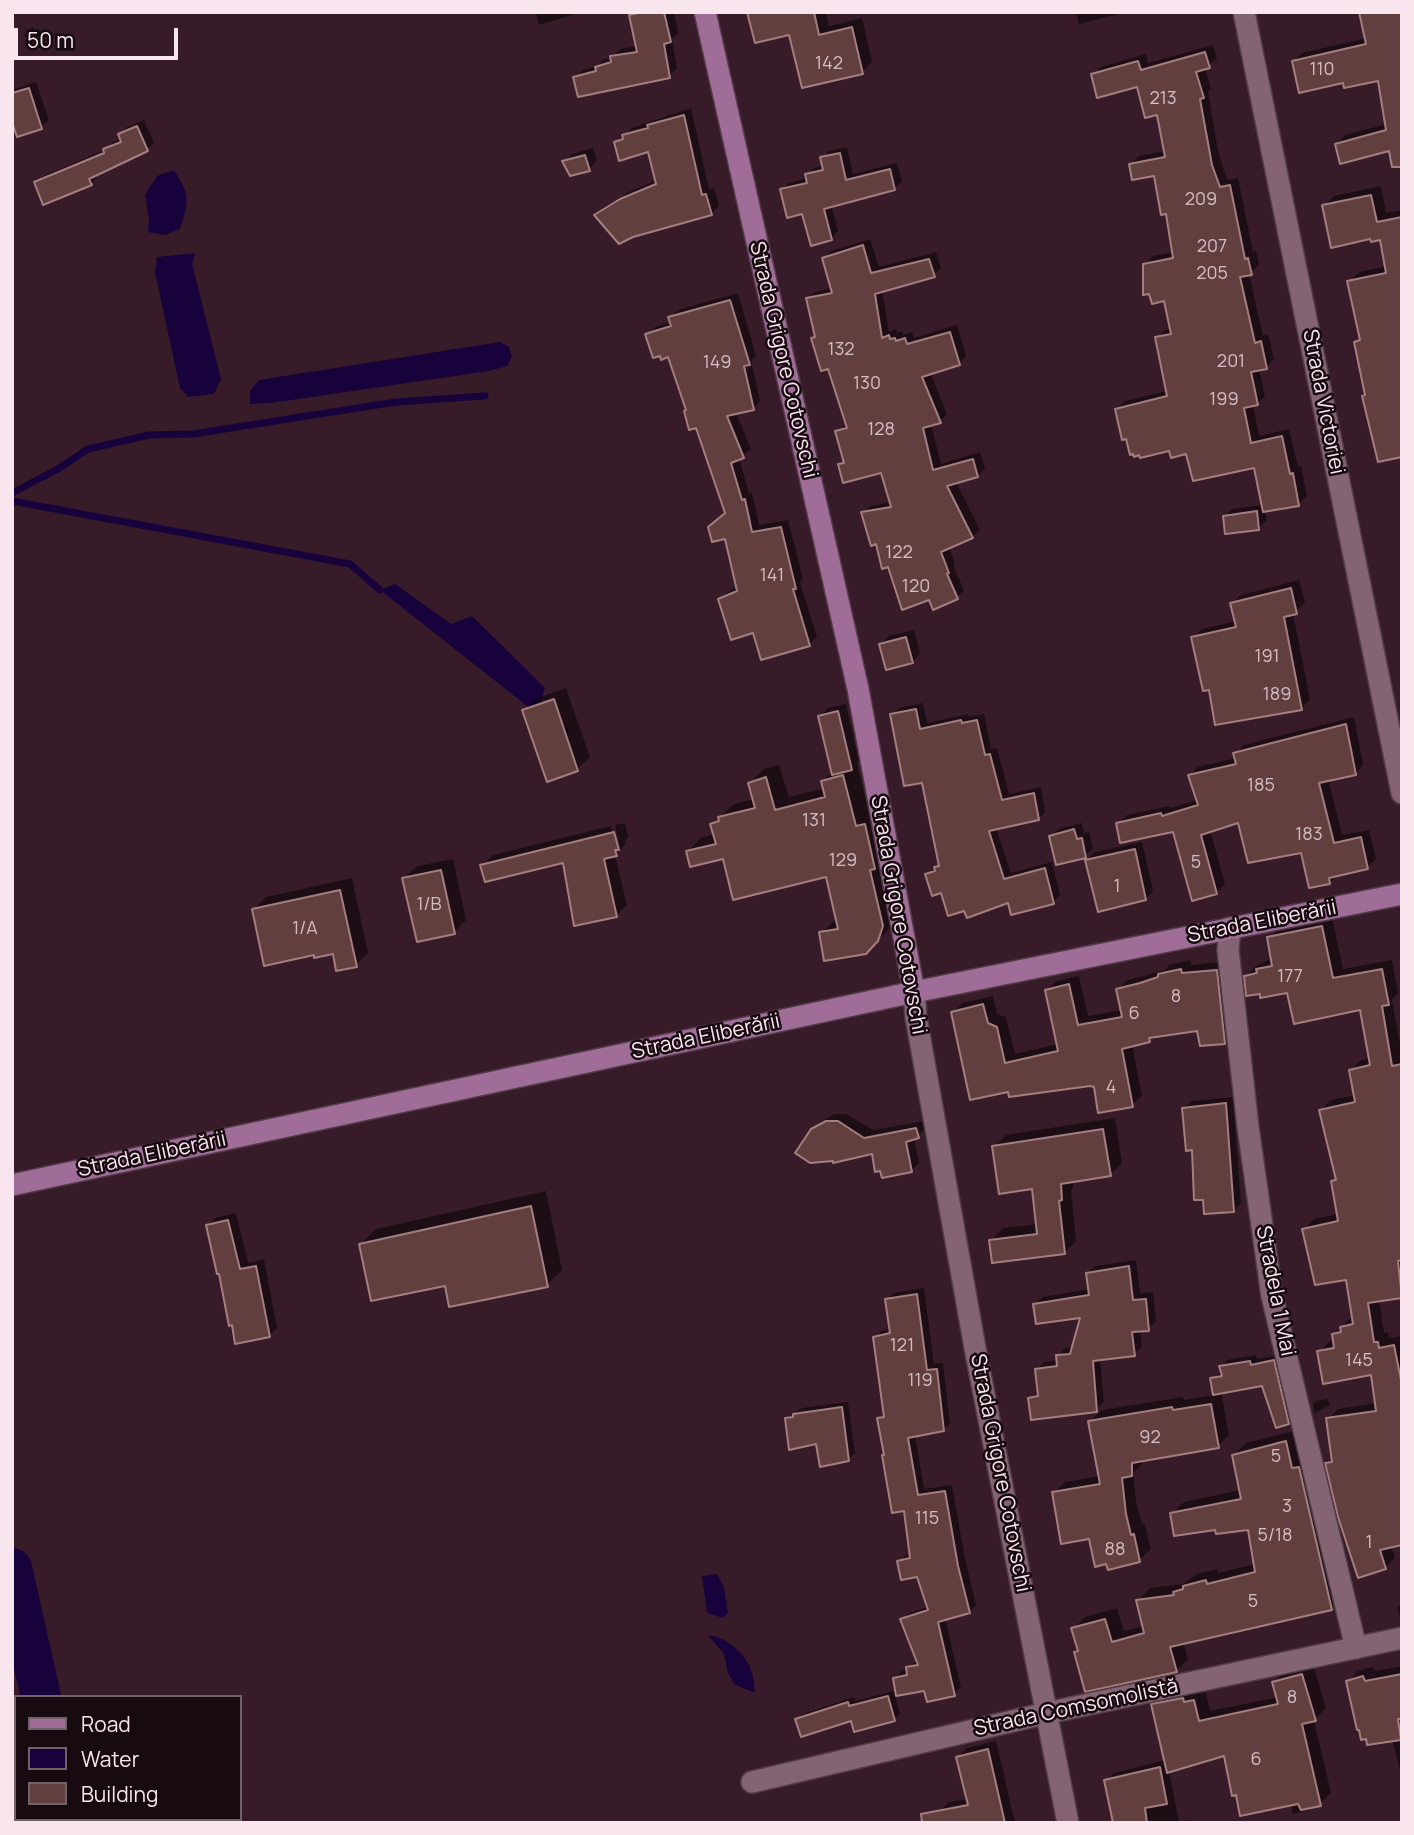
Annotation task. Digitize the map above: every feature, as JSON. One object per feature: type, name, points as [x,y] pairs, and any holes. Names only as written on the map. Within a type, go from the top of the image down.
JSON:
[{"type":"main road","name":"Strada Grigore Cotovschi","points":[[705,12],[858,689],[914,992]]},
{"type":"main road","name":"Strada Eliberării","points":[[13,1185],[914,992],[1402,894]]},
{"type":"street","name":"Strada Victoriei","points":[[1244,12],[1402,793]]},
{"type":"street","name":"Stradela 1 Mai","points":[[1230,928],[1228,950],[1248,1127],[1272,1296],[1356,1648]]},
{"type":"street","name":"Strada Grigore Cotovschi","points":[[914,992],[916,1017],[973,1335],[1069,1823]]},
{"type":"street","name":"Strada Comsomolistă","points":[[752,1782],[1046,1713],[1402,1638]]},
{"type":"water","points":[[174,170],[187,198],[180,229],[164,235],[148,232],[145,195],[157,176]]},
{"type":"water","points":[[195,253],[192,264],[221,379],[214,394],[188,397],[180,388],[155,272],[157,257]]},
{"type":"water","points":[[500,342],[509,347],[512,357],[507,366],[489,371],[250,404],[250,391],[259,380]]},
{"type":"water","points":[[395,584],[451,624],[472,616],[545,688],[541,702],[568,729],[566,742],[531,709],[380,590]]},
{"type":"water","points":[[717,1574],[724,1587],[728,1613],[723,1618],[707,1613],[702,1576]]},
{"type":"water","points":[[708,1635],[728,1642],[744,1658],[752,1673],[755,1693],[734,1684],[728,1673],[724,1654]]},
{"type":"building","points":[[664,12],[671,42],[664,44],[670,78],[578,97],[573,77],[596,71],[595,67],[611,62],[610,56],[637,52],[629,15]]},
{"type":"building","points":[[747,12],[814,12],[819,35],[852,27],[863,74],[802,88],[789,35],[755,43]]},
{"type":"building","points":[[1359,12],[1402,12],[1402,167],[1392,167],[1389,151],[1340,164],[1335,144],[1386,130],[1378,81],[1344,88],[1343,83],[1299,93],[1292,61],[1366,44]]},
{"type":"building","points":[[1205,52],[1210,68],[1196,72],[1204,98],[1200,99],[1212,165],[1220,187],[1230,185],[1245,259],[1248,258],[1252,275],[1240,277],[1255,343],[1261,341],[1267,369],[1251,372],[1258,405],[1244,408],[1251,443],[1282,436],[1299,506],[1263,512],[1254,468],[1193,481],[1186,454],[1171,458],[1169,451],[1134,457],[1133,454],[1130,455],[1126,439],[1122,440],[1115,409],[1167,396],[1155,337],[1171,334],[1164,301],[1152,304],[1149,294],[1143,295],[1143,264],[1173,258],[1166,214],[1161,215],[1154,176],[1132,180],[1129,164],[1165,157],[1157,115],[1145,118],[1137,87],[1097,98],[1091,74],[1138,61],[1141,70]]},
{"type":"building","points":[[29,88],[42,129],[17,137],[12,122],[12,93]]},
{"type":"building","points":[[684,115],[702,195],[706,194],[712,215],[633,237],[619,244],[594,215],[620,199],[656,184],[648,152],[619,161],[614,142],[623,139],[622,135],[648,128],[647,125]]},
{"type":"building","points":[[137,126],[148,151],[89,179],[92,185],[43,205],[34,182],[104,153],[103,149],[121,142],[118,134]]},
{"type":"building","points":[[840,153],[846,180],[890,169],[895,190],[824,209],[832,240],[811,246],[802,214],[787,218],[780,189],[807,183],[805,174],[823,170],[820,157]]},
{"type":"building","points":[[585,155],[590,171],[570,176],[562,161]]},
{"type":"building","points":[[1371,195],[1377,222],[1402,217],[1402,457],[1378,462],[1362,396],[1365,395],[1354,342],[1360,340],[1347,281],[1386,273],[1380,240],[1371,242],[1370,239],[1331,248],[1322,205]]},
{"type":"building","points":[[863,245],[871,273],[929,259],[935,277],[875,294],[882,338],[889,335],[890,339],[895,338],[896,341],[905,338],[907,344],[950,332],[960,365],[922,377],[941,423],[923,428],[933,470],[973,459],[978,477],[947,486],[973,538],[941,552],[958,599],[933,610],[929,600],[902,610],[888,567],[882,569],[876,544],[871,546],[861,512],[891,507],[881,473],[843,483],[838,464],[844,463],[835,431],[847,428],[828,369],[821,371],[811,338],[815,337],[806,298],[832,293],[822,258]]},
{"type":"building","points":[[730,300],[750,365],[744,366],[754,410],[727,416],[744,458],[731,463],[742,500],[745,499],[752,532],[781,527],[796,589],[793,589],[810,646],[761,660],[753,633],[731,640],[718,599],[737,591],[725,539],[712,542],[708,527],[725,513],[696,428],[689,430],[684,411],[686,410],[668,357],[661,360],[660,356],[653,358],[645,334],[671,326],[668,317]]},
{"type":"building","points":[[1257,511],[1259,530],[1225,534],[1223,516]]},
{"type":"building","points":[[1291,588],[1297,614],[1284,617],[1302,710],[1215,725],[1209,690],[1203,691],[1191,637],[1236,627],[1230,603]]},
{"type":"building","points":[[906,637],[913,663],[886,670],[879,644]]},
{"type":"building","points":[[554,699],[578,771],[547,782],[522,710]]},
{"type":"building","points":[[916,709],[920,729],[961,720],[962,723],[977,720],[985,755],[990,754],[1002,800],[1034,793],[1039,820],[989,831],[1004,879],[1045,868],[1054,904],[1011,915],[1008,903],[967,918],[964,911],[948,916],[941,893],[932,896],[925,874],[935,871],[934,867],[939,866],[922,783],[904,786],[890,714]]},
{"type":"building","points":[[838,711],[852,770],[832,775],[818,716]]},
{"type":"building","points":[[1346,724],[1356,775],[1319,783],[1334,843],[1361,837],[1368,869],[1329,878],[1330,884],[1309,888],[1301,853],[1248,863],[1238,823],[1201,835],[1217,894],[1192,901],[1173,832],[1120,843],[1116,823],[1161,813],[1162,816],[1198,805],[1188,775],[1236,764],[1233,753]]},
{"type":"building","points":[[843,775],[856,826],[865,824],[875,869],[870,870],[883,926],[878,941],[866,954],[824,961],[819,932],[838,929],[826,877],[733,900],[723,859],[690,867],[686,851],[716,844],[710,824],[719,821],[718,817],[755,808],[748,783],[766,777],[775,810],[825,797],[821,781]]},
{"type":"building","points":[[1074,829],[1077,839],[1082,838],[1086,858],[1056,865],[1049,836]]},
{"type":"building","points":[[614,832],[619,850],[615,850],[617,856],[604,859],[617,917],[574,926],[563,863],[485,882],[480,865]]},
{"type":"building","points":[[1135,849],[1146,900],[1098,912],[1085,860]]},
{"type":"building","points":[[441,870],[455,934],[417,942],[402,878]]},
{"type":"building","points":[[340,890],[357,967],[336,971],[333,954],[314,958],[314,955],[264,966],[252,909]]},
{"type":"building","points":[[1322,926],[1333,978],[1382,969],[1389,1005],[1382,1006],[1392,1066],[1402,1064],[1402,1260],[1398,1261],[1402,1298],[1368,1303],[1374,1342],[1378,1342],[1379,1348],[1394,1345],[1402,1385],[1402,1545],[1380,1550],[1386,1569],[1358,1578],[1338,1517],[1325,1463],[1332,1462],[1326,1418],[1376,1411],[1371,1375],[1323,1384],[1317,1351],[1334,1348],[1332,1334],[1341,1332],[1340,1327],[1353,1324],[1346,1280],[1315,1285],[1302,1229],[1338,1221],[1331,1181],[1336,1180],[1319,1110],[1355,1102],[1349,1070],[1370,1065],[1360,1010],[1294,1024],[1287,993],[1260,998],[1260,994],[1246,996],[1244,976],[1257,973],[1256,969],[1272,966],[1267,937]]},
{"type":"building","points":[[1181,969],[1182,973],[1217,970],[1225,1044],[1200,1046],[1197,1031],[1149,1038],[1150,1042],[1122,1049],[1133,1107],[1098,1113],[1094,1087],[1090,1086],[1009,1097],[1008,1092],[970,1100],[951,1012],[983,1004],[988,1023],[997,1027],[1005,1063],[1058,1051],[1045,990],[1069,984],[1078,1025],[1122,1017],[1116,989]]},
{"type":"building","points":[[1226,1103],[1234,1212],[1204,1214],[1203,1200],[1194,1200],[1192,1150],[1186,1151],[1182,1108]]},
{"type":"building","points":[[826,1121],[838,1121],[864,1138],[916,1128],[919,1138],[906,1142],[912,1172],[882,1178],[880,1171],[875,1172],[872,1154],[833,1163],[810,1163],[795,1153],[811,1129]]},
{"type":"building","points":[[1103,1129],[1111,1176],[1061,1184],[1062,1200],[1059,1201],[1065,1254],[992,1263],[989,1240],[1037,1234],[1032,1189],[999,1194],[992,1146]]},
{"type":"building","points":[[531,1206],[548,1287],[449,1307],[445,1286],[371,1301],[359,1244]]},
{"type":"building","points":[[228,1220],[240,1269],[256,1266],[270,1337],[235,1344],[206,1225]]},
{"type":"building","points":[[1129,1266],[1133,1300],[1146,1299],[1149,1331],[1132,1332],[1135,1356],[1093,1361],[1097,1412],[1031,1420],[1028,1398],[1038,1396],[1035,1369],[1057,1366],[1056,1355],[1070,1354],[1080,1318],[1036,1324],[1033,1304],[1089,1295],[1086,1273]]},
{"type":"building","points":[[917,1294],[927,1370],[937,1369],[944,1431],[908,1438],[918,1495],[945,1491],[958,1566],[970,1613],[938,1622],[955,1696],[927,1702],[924,1691],[896,1696],[893,1678],[907,1675],[906,1667],[918,1665],[900,1619],[928,1610],[917,1577],[901,1580],[897,1561],[910,1558],[904,1511],[892,1513],[882,1455],[877,1418],[884,1417],[873,1337],[890,1333],[885,1299]]},
{"type":"building","points":[[1274,1360],[1289,1424],[1276,1428],[1262,1386],[1213,1395],[1210,1378],[1222,1376],[1219,1366],[1250,1361],[1251,1365]]},
{"type":"building","points":[[1211,1404],[1219,1448],[1132,1463],[1132,1476],[1122,1478],[1126,1514],[1140,1562],[1108,1570],[1106,1564],[1095,1567],[1089,1539],[1061,1544],[1052,1492],[1100,1484],[1088,1421],[1172,1407],[1173,1410]]},
{"type":"building","points":[[842,1407],[849,1461],[820,1467],[816,1444],[789,1450],[785,1418],[793,1417],[793,1414]]},
{"type":"building","points":[[1286,1441],[1292,1468],[1299,1467],[1332,1610],[1170,1647],[1177,1672],[1085,1692],[1074,1652],[1078,1651],[1071,1628],[1105,1619],[1112,1642],[1144,1633],[1136,1600],[1174,1595],[1173,1592],[1183,1589],[1183,1586],[1206,1580],[1207,1584],[1255,1572],[1248,1530],[1216,1534],[1215,1530],[1174,1536],[1170,1513],[1241,1499],[1232,1455]]},
{"type":"building","points":[[1302,1674],[1316,1721],[1302,1724],[1321,1806],[1301,1810],[1298,1804],[1240,1816],[1236,1795],[1232,1796],[1224,1756],[1167,1773],[1151,1704],[1183,1698],[1184,1702],[1194,1700],[1199,1721],[1278,1704],[1272,1682]]},
{"type":"building","points":[[1402,1674],[1402,1719],[1398,1719],[1401,1740],[1367,1745],[1366,1739],[1361,1740],[1357,1730],[1346,1681],[1363,1676],[1365,1681]]},
{"type":"building","points":[[888,1696],[895,1721],[854,1732],[851,1721],[801,1737],[795,1719],[848,1702],[849,1706]]},
{"type":"building","points":[[988,1749],[1005,1823],[922,1823],[921,1814],[968,1805],[956,1757]]},
{"type":"building","points":[[1160,1767],[1167,1804],[1145,1808],[1147,1823],[1113,1823],[1104,1780]]},
{"type":"waterway","points":[[12,493],[58,469],[88,449],[149,435],[193,434],[396,402],[485,396]]},
{"type":"waterway","points":[[12,501],[350,564],[380,590]]},
{"type":"waterway","points":[[12,1568],[41,1695]]}]
